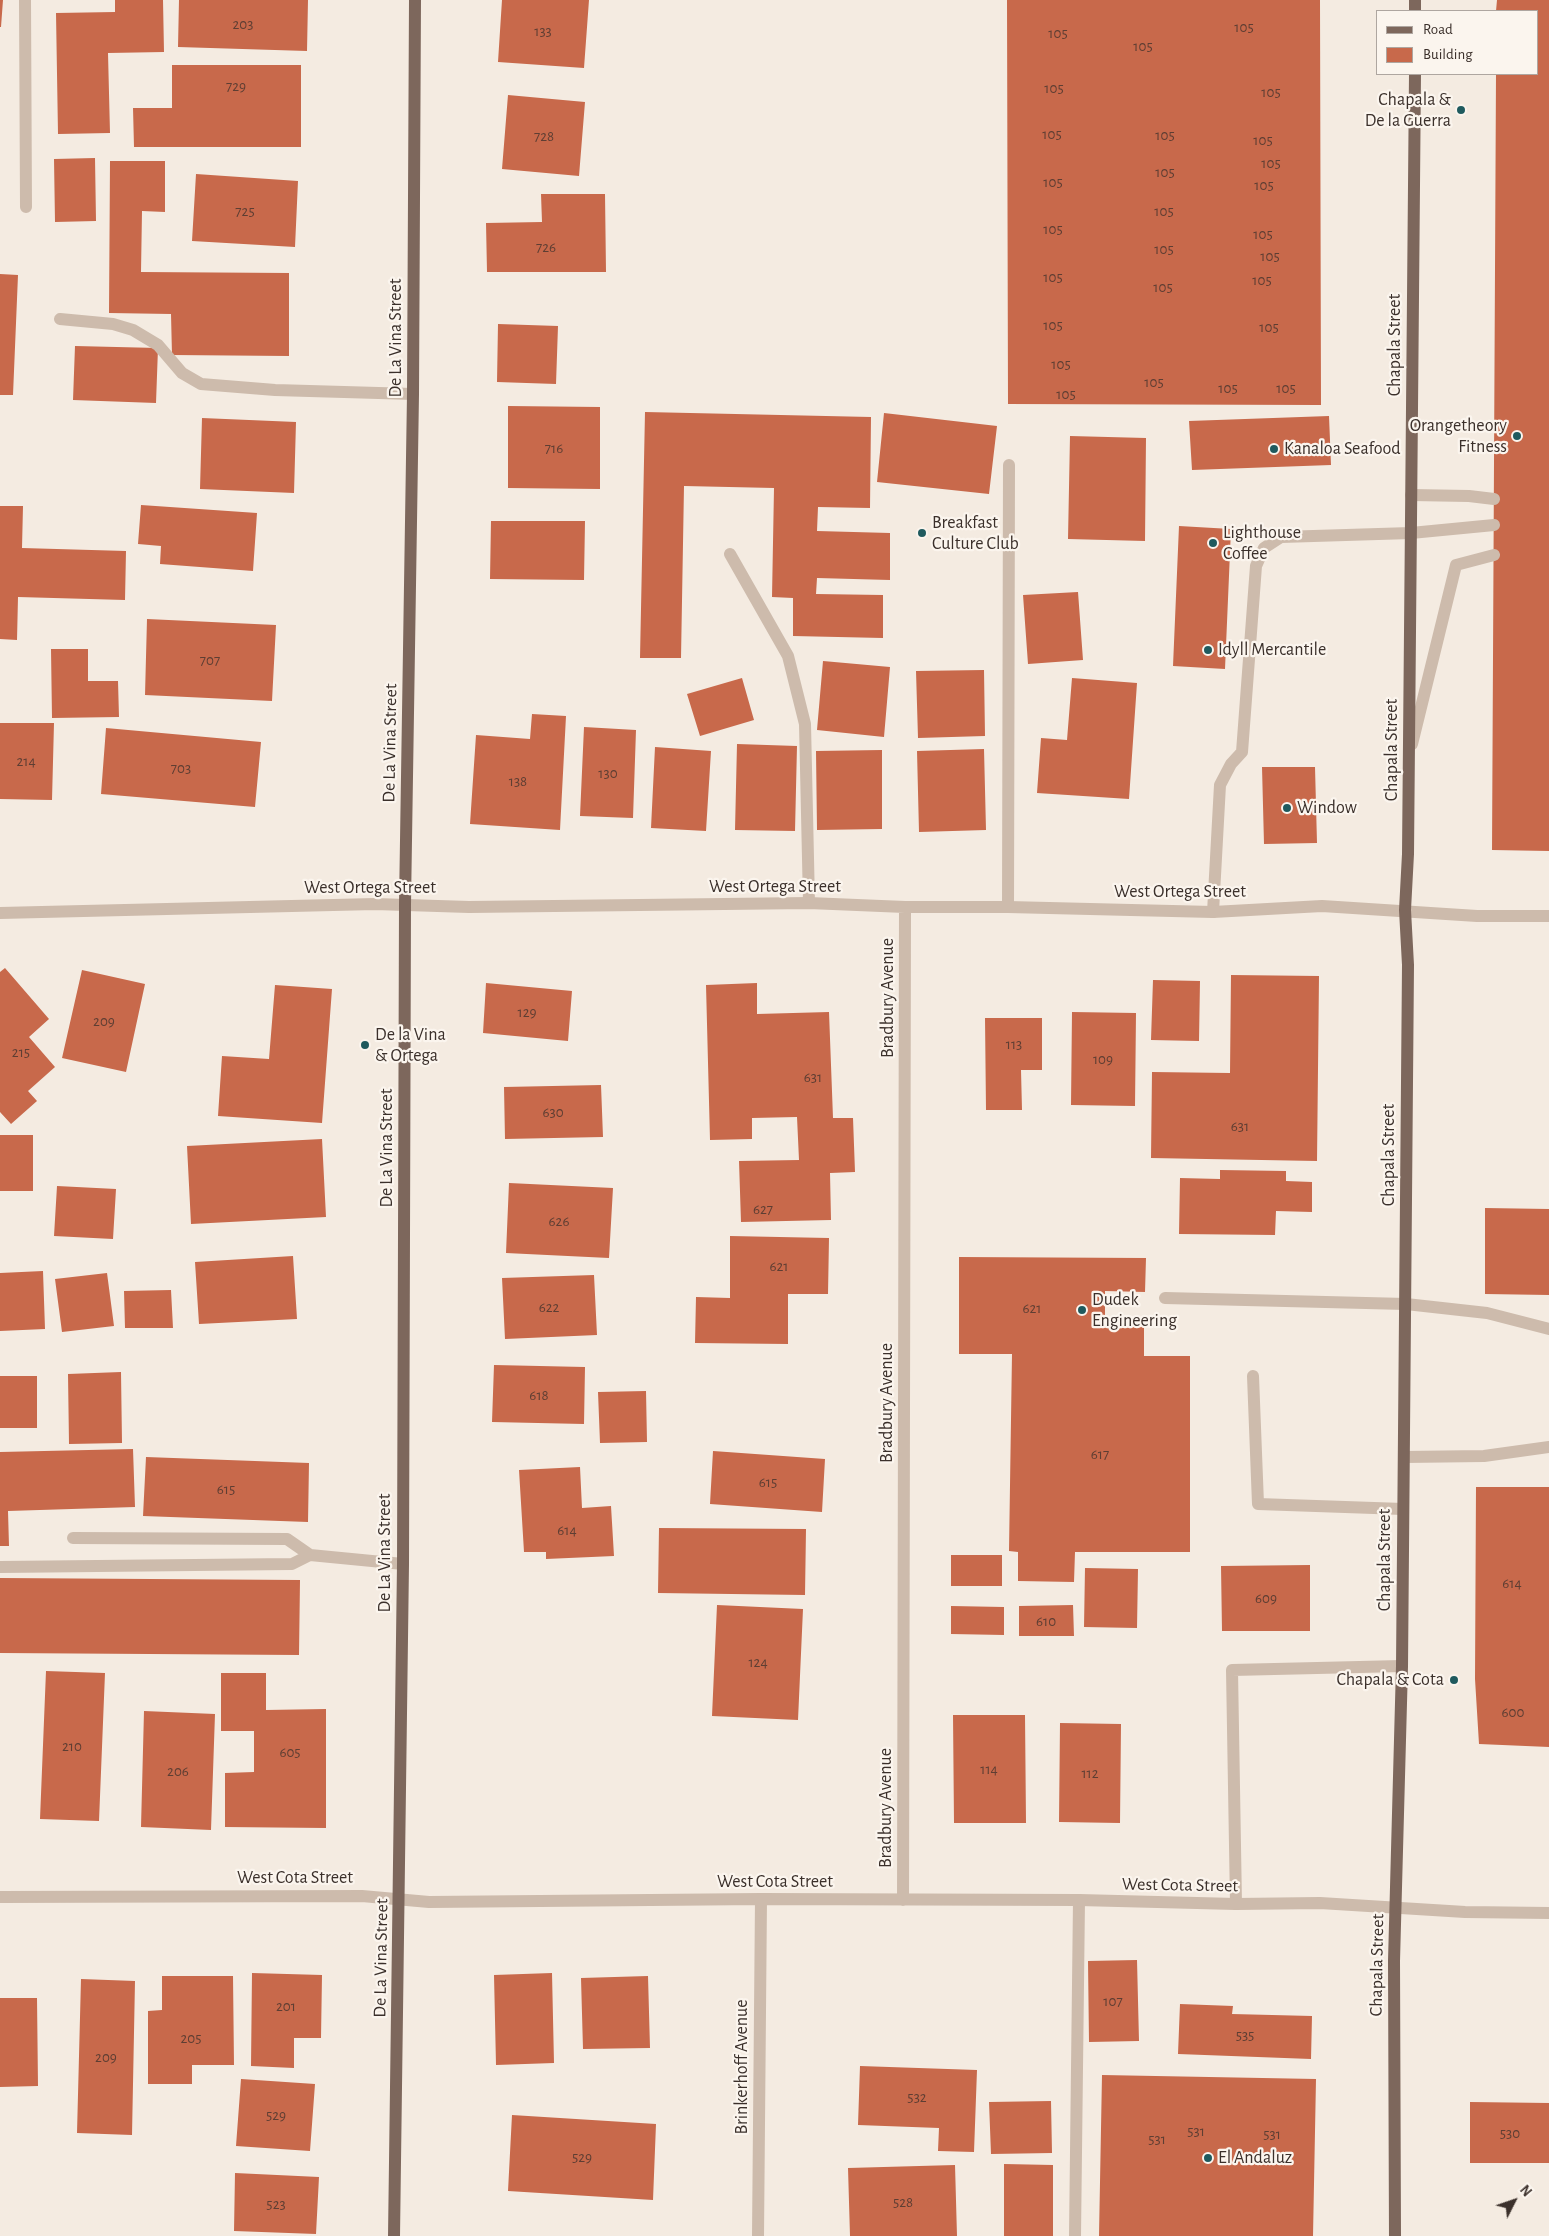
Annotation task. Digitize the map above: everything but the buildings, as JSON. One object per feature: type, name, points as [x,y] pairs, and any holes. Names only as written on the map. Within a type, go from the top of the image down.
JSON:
[{"type":"main road","name":"De La Vina Street","points":[[394,2236],[403,1564],[405,904],[413,394],[415,0]]},
{"type":"main road","name":"Chapala Street","points":[[1395,2236],[1395,1908],[1402,1666],[1406,1304],[1408,965],[1406,910],[1409,754],[1414,75]]},
{"type":"street","points":[[25,0],[26,207]]},
{"type":"street","points":[[60,319],[113,324],[133,330],[158,345],[182,373],[201,384],[276,390],[413,394]]},
{"type":"street","points":[[1008,907],[1009,465]]},
{"type":"street","points":[[1411,495],[1469,496],[1494,499]]},
{"type":"street","points":[[1213,912],[1220,785],[1231,764],[1242,752],[1256,566],[1264,548],[1282,537],[1411,532],[1494,525]]},
{"type":"street","points":[[730,554],[788,656],[805,724],[809,903]]},
{"type":"street","points":[[1409,754],[1456,564],[1494,554]]},
{"type":"street","name":"West Ortega Street","points":[[0,913],[405,904],[470,907],[809,903],[905,907],[1008,907],[1213,912],[1322,906],[1478,916],[1549,916]]},
{"type":"street","name":"Bradbury Avenue","points":[[903,1900],[905,907]]},
{"type":"street","points":[[1165,1298],[1406,1304],[1487,1313],[1549,1329]]},
{"type":"street","points":[[1253,1376],[1258,1504],[1403,1509]]},
{"type":"street","points":[[1404,1457],[1484,1456],[1549,1447]]},
{"type":"street","points":[[73,1538],[287,1539],[310,1555],[403,1564]]},
{"type":"street","points":[[0,1568],[292,1564],[310,1555]]},
{"type":"street","points":[[1236,1904],[1232,1670],[1402,1666]]},
{"type":"street","name":"West Cota Street","points":[[0,1897],[362,1896],[428,1902],[761,1899],[1079,1900],[1236,1904],[1320,1903],[1464,1912],[1549,1913]]},
{"type":"street","name":"Brinkerhoff Avenue","points":[[758,2236],[761,1899]]},
{"type":"street","points":[[1075,2236],[1079,1900]]},
{"type":"place","name":"Chapala & De la Guerra","points":[[1461,110]]},
{"type":"place","name":"Orangetheory Fitness","points":[[1517,436]]},
{"type":"place","name":"Kanaloa Seafood","points":[[1274,449]]},
{"type":"place","name":"Breakfast Culture Club","points":[[922,533]]},
{"type":"place","name":"Lighthouse Coffee","points":[[1213,543]]},
{"type":"place","name":"Idyll Mercantile","points":[[1208,650]]},
{"type":"place","name":"Window","points":[[1287,808]]},
{"type":"place","name":"De la Vina & Ortega","points":[[365,1045]]},
{"type":"place","name":"Dudek Engineering","points":[[1082,1310]]},
{"type":"place","name":"Chapala & Cota","points":[[1454,1680]]},
{"type":"place","name":"El Andaluz","points":[[1208,2158]]}]
